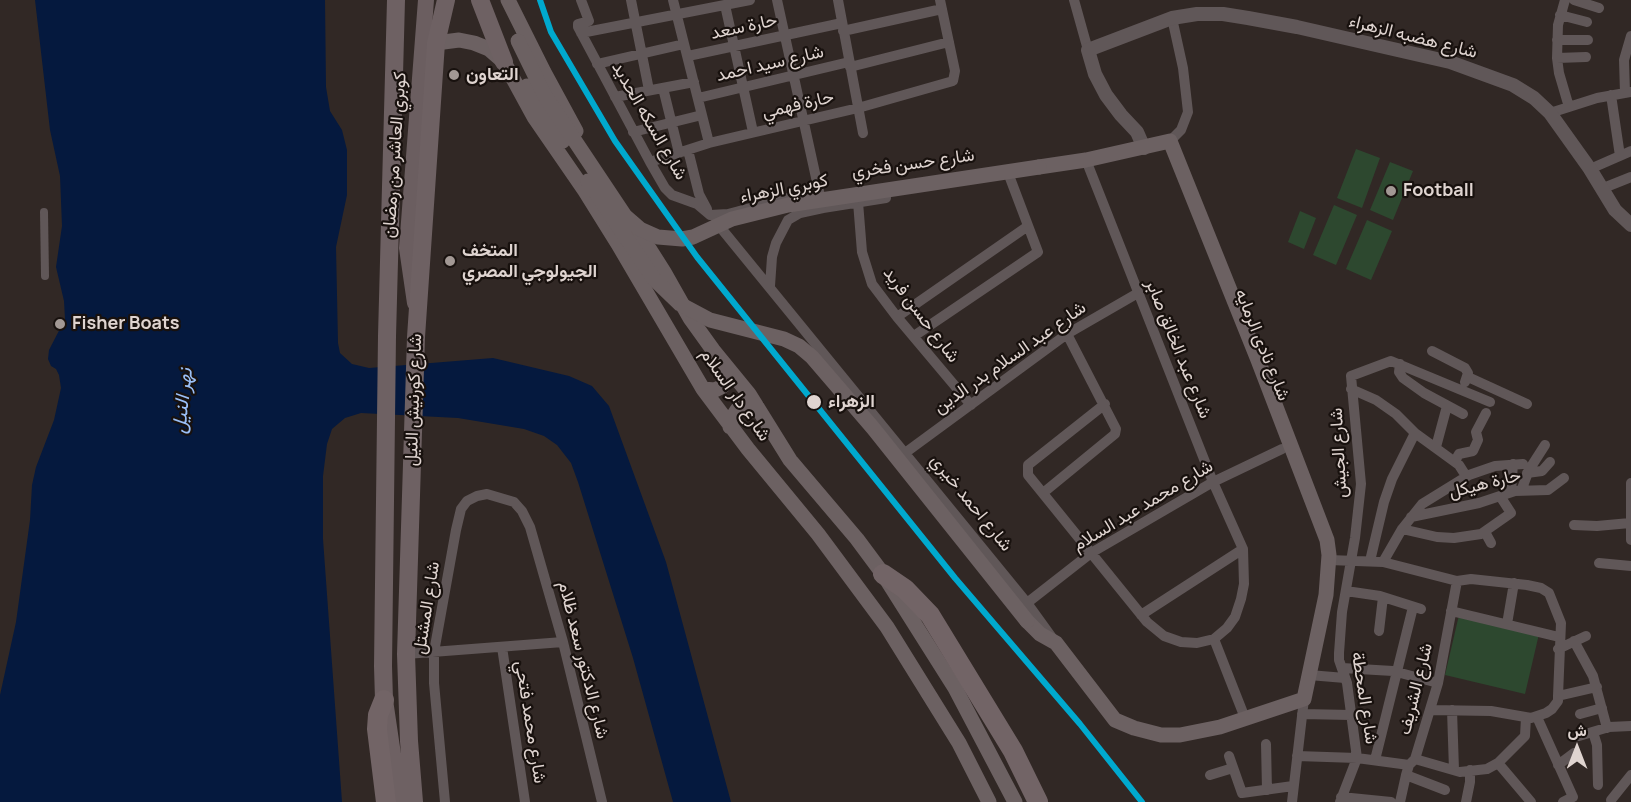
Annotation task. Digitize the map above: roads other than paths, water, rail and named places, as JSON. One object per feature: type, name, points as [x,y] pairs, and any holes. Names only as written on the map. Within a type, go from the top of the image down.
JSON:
[{"type":"highway","name":"شارع كورنيش النيل","points":[[396,0],[387,336],[384,700],[399,802]]},
{"type":"highway","name":"شارع كورنيش النيل","points":[[414,802],[406,654],[412,431],[417,312],[436,43],[446,0]]},
{"type":"highway","points":[[480,0],[504,62]]},
{"type":"highway","points":[[883,574],[905,589],[930,615],[1012,751],[1038,802]]},
{"type":"highway","points":[[384,700],[378,715],[377,729],[386,802]]},
{"type":"main road","name":"كوبري العاشر من رمضان","points":[[417,312],[407,248],[426,0]]},
{"type":"main road","name":"كوبري الزهراء","points":[[503,0],[518,41],[545,96],[625,216],[640,229],[658,237],[682,239],[693,237],[732,219],[788,205],[1039,167],[1087,162],[1165,142]]},
{"type":"main road","name":"شارع دار السلام","points":[[508,0],[570,121],[690,318],[712,350],[756,405],[789,460],[857,538],[883,574],[955,688],[1015,802]]},
{"type":"main road","name":"شارع دار السلام","points":[[436,43],[459,40],[474,43],[489,49],[504,62],[534,117],[585,190],[703,389],[730,427],[818,534],[887,627],[958,743],[989,802]]},
{"type":"main road","points":[[504,62],[528,86],[654,279],[675,301],[690,311],[710,320],[784,339],[799,346],[812,357],[873,428],[1027,621],[1056,644]]},
{"type":"main road","name":"شارع نادى الرمايه","points":[[1165,142],[1320,549],[1329,560]]},
{"type":"main road","name":"شارع نادى الرمايه","points":[[1165,142],[1258,360],[1327,540],[1329,560],[1326,595],[1303,706]]},
{"type":"main road","points":[[703,389],[715,390],[723,386],[728,374],[726,366]]},
{"type":"main road","points":[[730,427],[737,410],[746,405],[756,405]]},
{"type":"main road","name":"شارع احمد خيري","points":[[1056,644],[1115,720],[1134,729],[1161,735],[1180,735],[1303,706]]},
{"type":"street","points":[[579,29],[589,21],[581,0]]},
{"type":"street","points":[[631,0],[649,90]]},
{"type":"street","points":[[673,0],[709,143]]},
{"type":"street","points":[[579,29],[677,14],[692,6],[725,5],[750,0]]},
{"type":"street","points":[[777,0],[823,208]]},
{"type":"street","points":[[838,0],[863,133]]},
{"type":"street","points":[[1074,0],[1095,74],[1106,95],[1137,132],[1144,148]]},
{"type":"street","points":[[1565,0],[1560,15],[1557,58],[1569,107]]},
{"type":"street","points":[[1574,0],[1599,8]]},
{"type":"street","points":[[941,4],[949,42]]},
{"type":"street","name":"حارة سعد","points":[[688,57],[784,35],[843,27],[941,4]]},
{"type":"street","points":[[725,5],[753,132]]},
{"type":"street","name":"شارع هضبه الزهراء","points":[[1088,50],[1172,18],[1206,14],[1248,18],[1297,27],[1450,62],[1513,85],[1534,98],[1550,113],[1590,169],[1600,189],[1615,210],[1631,225]]},
{"type":"street","points":[[1560,15],[1587,22]]},
{"type":"street","points":[[1165,142],[1181,130],[1188,112],[1183,68],[1172,18]]},
{"type":"street","name":"شارع السكه الحديد","points":[[579,29],[665,188],[672,195],[697,204],[710,215]]},
{"type":"street","points":[[1550,113],[1628,92],[1624,60],[1631,36]]},
{"type":"street","points":[[1557,40],[1588,40]]},
{"type":"street","name":"شارع سيد احمد","points":[[698,98],[949,42]]},
{"type":"street","name":"حارة فهمي","points":[[650,162],[709,143],[858,108],[953,81],[955,71],[949,42]]},
{"type":"street","points":[[597,64],[684,44]]},
{"type":"street","points":[[1557,58],[1586,57]]},
{"type":"street","points":[[615,97],[694,82]]},
{"type":"street","name":"شارع احمد خيري","points":[[663,88],[672,122],[699,194],[710,215],[1027,603],[1056,644]]},
{"type":"street","points":[[1611,95],[1620,156]]},
{"type":"street","points":[[633,132],[702,115]]},
{"type":"street","points":[[1590,169],[1631,151]]},
{"type":"street","name":"شارع حسن فخري","points":[[710,215],[728,214],[774,201],[1061,158],[1087,162]]},
{"type":"street","name":"شارع حسن فخري","points":[[770,286],[771,257],[782,229],[789,220],[800,213],[1010,178],[1087,162]]},
{"type":"street","name":"شارع عبد الخالق صابر","points":[[1087,162],[1213,482],[1243,549]]},
{"type":"street","points":[[1600,189],[1631,177]]},
{"type":"street","points":[[914,336],[1036,255],[1038,249],[1010,178]]},
{"type":"street","name":"شارع حسن فريد","points":[[858,202],[858,224],[866,268],[872,284],[970,405]]},
{"type":"street","points":[[44,212],[45,276]]},
{"type":"street","points":[[897,317],[1029,226]]},
{"type":"street","name":"شارع عبد السلام بدر الدين","points":[[905,453],[1067,334],[1138,293]]},
{"type":"street","points":[[1043,493],[1115,434],[1116,429],[1067,334]]},
{"type":"street","points":[[1432,351],[1465,368],[1468,373],[1461,391]]},
{"type":"street","points":[[1395,363],[1403,378],[1463,414]]},
{"type":"street","points":[[1466,476],[1455,461],[1415,433],[1396,414],[1350,385],[1353,374],[1395,363],[1490,402]]},
{"type":"street","points":[[1467,377],[1527,404]]},
{"type":"street","name":"شارع الجيش","points":[[1350,385],[1361,484],[1351,560]]},
{"type":"street","points":[[1105,404],[1028,465],[1028,475],[1141,615],[1164,636],[1181,642],[1197,643],[1214,639],[1227,628],[1235,617],[1241,599],[1245,584],[1243,549],[1141,615]]},
{"type":"street","points":[[1436,447],[1447,406]]},
{"type":"street","points":[[1455,461],[1459,454],[1474,449],[1478,440],[1476,432],[1486,414]]},
{"type":"street","points":[[1370,561],[1392,479],[1415,433]]},
{"type":"street","points":[[1516,491],[1521,467],[1545,445]]},
{"type":"street","name":"شارع محمد عبد السلام","points":[[1027,603],[1091,553],[1213,482],[1282,449]]},
{"type":"street","points":[[1383,562],[1402,529],[1422,504],[1466,476],[1495,466],[1542,471],[1550,462]]},
{"type":"street","points":[[1516,491],[1521,467]]},
{"type":"street","name":"حارة هيكل","points":[[1411,517],[1479,503],[1516,491],[1548,490],[1564,478]]},
{"type":"street","points":[[1631,483],[1631,540]]},
{"type":"street","name":"شارع المشتل","points":[[445,802],[434,683],[434,652],[461,509],[467,501],[487,494],[514,502],[522,511],[530,527]]},
{"type":"street","points":[[1402,529],[1437,537],[1454,538],[1481,534],[1511,513],[1500,496]]},
{"type":"street","points":[[1574,525],[1597,526],[1630,520]]},
{"type":"street","name":"شارع الدكتور سعد ظلام","points":[[530,527],[563,642],[602,802]]},
{"type":"street","points":[[1485,532],[1491,543]]},
{"type":"street","points":[[1329,560],[1383,562],[1457,581],[1471,579],[1514,583],[1541,588],[1549,593],[1561,623],[1558,649],[1558,701],[1552,709],[1531,717],[1491,711],[1431,710]]},
{"type":"street","name":"شارع المحطة","points":[[1340,799],[1357,758],[1339,653],[1351,560]]},
{"type":"street","points":[[1599,563],[1631,566]]},
{"type":"street","name":"شارع الشريف","points":[[1400,802],[1438,683],[1457,581]]},
{"type":"street","points":[[1507,624],[1514,583]]},
{"type":"street","points":[[1346,591],[1383,597],[1417,608],[1375,760]]},
{"type":"street","points":[[1379,631],[1383,597]]},
{"type":"street","points":[[1451,611],[1559,637]]},
{"type":"street","points":[[1558,649],[1586,636]]},
{"type":"street","points":[[1214,639],[1245,718]]},
{"type":"street","points":[[1574,641],[1599,680],[1607,728]]},
{"type":"street","points":[[406,654],[563,642]]},
{"type":"street","name":"شارع محمد فتحي","points":[[502,647],[525,802]]},
{"type":"street","points":[[1309,675],[1398,672],[1438,683]]},
{"type":"street","points":[[1558,696],[1599,680]]},
{"type":"street","points":[[1292,802],[1303,706],[1351,715]]},
{"type":"street","points":[[1580,714],[1602,708]]},
{"type":"street","points":[[1452,710],[1454,770]]},
{"type":"street","points":[[1297,756],[1357,758],[1460,772],[1487,769],[1498,763],[1526,736],[1531,717]]},
{"type":"street","points":[[1531,717],[1573,797],[1563,802]]},
{"type":"street","points":[[1579,736],[1607,728],[1631,726]]},
{"type":"street","points":[[1593,732],[1597,746],[1598,785]]},
{"type":"street","points":[[1266,744],[1267,790]]},
{"type":"street","points":[[1558,765],[1574,753]]},
{"type":"street","points":[[1229,756],[1245,798],[1267,790],[1293,786]]},
{"type":"street","points":[[1498,763],[1531,802]]},
{"type":"street","points":[[1410,766],[1445,790]]},
{"type":"street","points":[[1210,775],[1233,768]]},
{"type":"street","points":[[1466,802],[1470,770]]},
{"type":"street","points":[[1611,800],[1631,775]]},
{"type":"street","points":[[1340,799],[1391,802]]},
{"type":"water","name":"نهر النيل","points":[[35,0],[325,0],[326,87],[330,111],[342,130],[347,150],[347,195],[336,247],[340,353],[352,364],[369,368],[493,358],[569,376],[592,386],[609,406],[666,562],[731,802],[673,802],[633,658],[578,482],[571,463],[557,445],[544,436],[524,429],[458,418],[361,413],[345,418],[332,429],[327,444],[323,476],[323,539],[342,802],[0,802],[0,695],[16,622],[30,520],[32,485],[36,467],[54,420],[61,388],[59,375],[48,359],[49,350],[65,319],[64,301],[56,267],[62,226],[60,176],[50,130]]},
{"type":"place","name":"التعاون","points":[[454,75]]},
{"type":"place","name":"Football","points":[[1391,191]]},
{"type":"place","name":"المتخف الجيولوجي المصري","points":[[450,261]]},
{"type":"place","name":"Fisher Boats","points":[[60,324]]},
{"type":"place","name":"الزهراء","points":[[814,402]]}]
